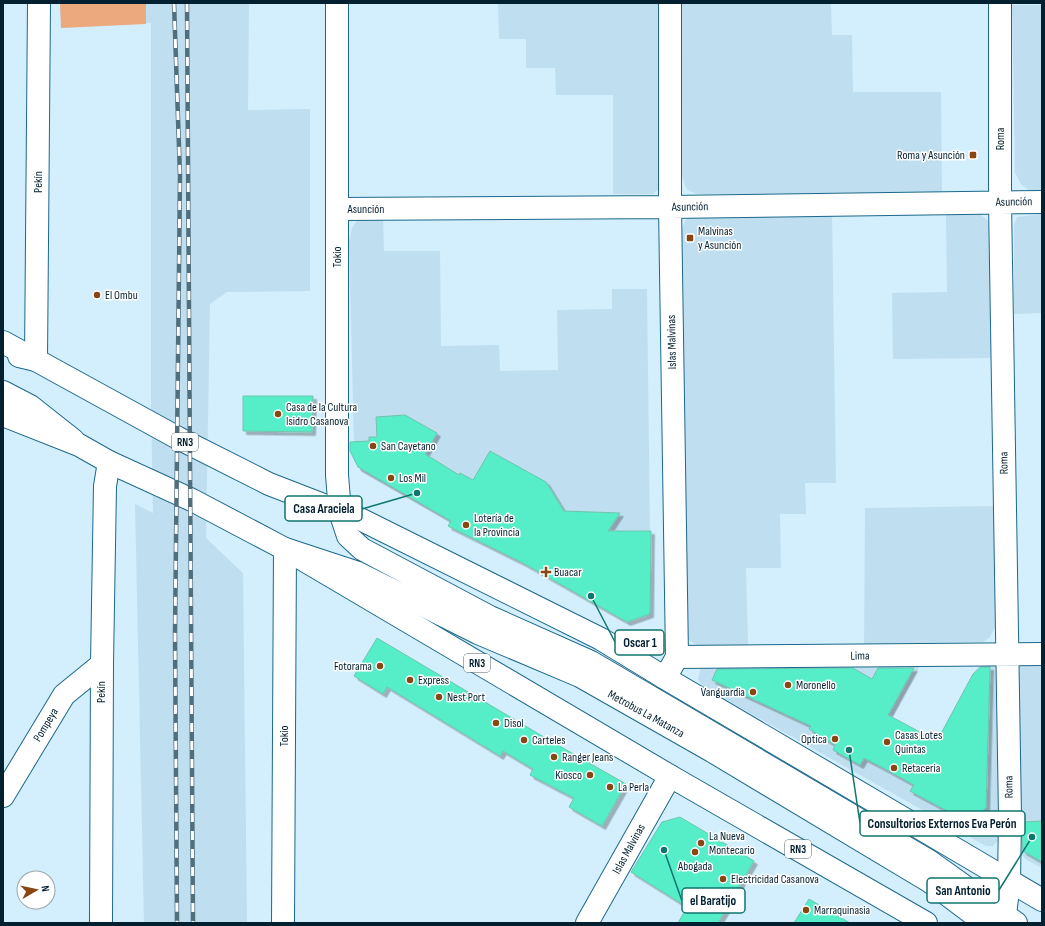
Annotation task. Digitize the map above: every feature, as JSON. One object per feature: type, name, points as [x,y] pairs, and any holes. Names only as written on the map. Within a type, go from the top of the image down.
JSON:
[{"type":"main road","name":"Pekín","points":[[36,360],[39,3]]},
{"type":"main road","name":"Tokio","points":[[337,3],[337,475],[340,512]]},
{"type":"main road","name":"Islas Malvinas","points":[[670,3],[670,207],[677,657]]},
{"type":"main road","name":"Roma","points":[[1000,3],[1000,202],[1006,654],[1010,817],[1009,921]]},
{"type":"main road","name":"Asunción","points":[[337,209],[670,207],[1042,202]]},
{"type":"main road","name":"RN3","points":[[3,342],[178,438],[268,484],[369,523],[601,639],[1009,882],[1042,900]]},
{"type":"main road","points":[[3,352],[36,360]]},
{"type":"main road","points":[[3,392],[30,406],[79,444]]},
{"type":"main road","name":"RN3","points":[[3,415],[79,444],[109,462],[192,500],[285,549],[670,776],[926,923]]},
{"type":"main road","name":"Pekín","points":[[101,923],[102,664],[106,486],[109,462]]},
{"type":"main road","name":"Metrobus La Matanza","points":[[340,512],[348,536],[362,549],[490,617],[591,662],[929,861],[1009,921]]},
{"type":"main road","name":"Tokio","points":[[283,923],[285,549]]},
{"type":"main road","name":"Metrobus La Matanza","points":[[285,549],[358,573],[478,633],[580,676],[712,751],[922,877],[952,897],[985,923]]},
{"type":"main road","name":"Lima","points":[[677,657],[1042,654]]},
{"type":"main road","points":[[665,678],[677,657]]},
{"type":"main road","name":"Pompeya","points":[[3,796],[64,694],[102,664]]},
{"type":"main road","name":"Islas Malvinas","points":[[587,923],[670,776]]},
{"type":"main road","points":[[933,837],[1009,921]]},
{"type":"shaded area","points":[[60,3],[249,3],[248,110],[310,109],[310,291],[227,292],[210,304],[206,538],[243,573],[247,923],[144,923],[135,504],[153,513],[151,405],[151,23],[61,28]]},
{"type":"shaded area","points":[[60,3],[146,3],[146,24],[61,28]]},
{"type":"shaded area","points":[[498,3],[662,3],[661,187],[653,194],[613,194],[613,95],[556,95],[555,68],[526,68],[526,39],[499,39]]},
{"type":"shaded area","points":[[682,3],[831,3],[832,35],[852,35],[853,92],[941,92],[942,196],[697,194],[689,191],[685,186],[682,175]]},
{"type":"shaded area","points":[[1012,5],[1042,5],[1042,191],[1031,192],[1021,184],[1015,173]]},
{"type":"shaded area","points":[[832,212],[836,483],[805,483],[806,514],[780,514],[781,568],[746,568],[748,645],[698,646],[687,639],[680,232],[686,219],[698,214]]},
{"type":"shaded area","points":[[980,214],[988,221],[992,230],[993,358],[893,359],[892,293],[947,292],[946,215]]},
{"type":"shaded area","points":[[1042,214],[1042,313],[1014,314],[1014,225],[1017,217]]},
{"type":"shaded area","points":[[383,216],[384,251],[440,251],[441,346],[499,345],[500,371],[558,370],[557,310],[612,309],[612,289],[647,289],[651,615],[626,619],[361,472],[354,445],[349,242],[352,228],[358,219]]},
{"type":"shaded area","points":[[995,506],[998,621],[990,637],[983,642],[864,644],[865,508]]},
{"type":"shaded area","points":[[1042,660],[1042,868],[1025,859],[1018,848],[1018,669],[1020,663]]},
{"type":"shaded area","points":[[922,662],[892,718],[937,741],[973,674],[980,664],[997,665],[1001,837],[993,846],[986,846],[702,686],[698,679],[703,665]]},
{"type":"building","name":"Casa de la Cultura Isidro Casanova","points":[[243,396],[313,396],[312,432],[243,431]]},
{"type":"building","points":[[405,415],[437,433],[425,454],[459,475],[460,473],[473,480],[490,451],[546,482],[564,511],[620,513],[608,531],[651,531],[650,614],[627,622],[523,563],[448,526],[451,521],[358,467],[350,451],[350,442],[369,441],[369,437],[377,437],[376,417]]},
{"type":"building","points":[[377,638],[626,784],[602,826],[569,807],[574,798],[530,775],[533,769],[503,751],[500,756],[387,687],[383,694],[354,676]]},
{"type":"building","points":[[981,667],[990,667],[986,808],[968,822],[910,791],[914,785],[887,770],[864,758],[860,765],[833,750],[835,745],[809,729],[811,726],[712,680],[717,669],[853,668],[872,679],[878,668],[914,668],[888,715],[937,741],[973,674]]},
{"type":"building","points":[[680,817],[754,861],[718,923],[678,923],[687,907],[631,872],[662,822]]},
{"type":"building","points":[[1042,821],[1042,862],[1023,851],[1022,822]]},
{"type":"building","points":[[809,899],[850,923],[794,923]]},
{"type":"railway","points":[[174,3],[180,176],[175,634],[177,923]]},
{"type":"railway","points":[[187,3],[193,923]]},
{"type":"place","name":"Roma y Asunción","points":[[973,155]]},
{"type":"place","name":"Malvinas y Asunción","points":[[690,238]]},
{"type":"place","name":"El Ombu","points":[[97,295]]},
{"type":"place","name":"Casa de la Cultura Isidro Casanova","points":[[278,414]]},
{"type":"place","name":"San Cayetano","points":[[373,446]]},
{"type":"place","name":"Los Mil","points":[[391,478]]},
{"type":"place","name":"Casa Araciela","points":[[417,493]]},
{"type":"place","name":"Lotería de la Provincia","points":[[466,525]]},
{"type":"place","name":"Buacar","points":[[546,572]]},
{"type":"place","name":"Oscar 1","points":[[591,596]]},
{"type":"place","name":"Fotorama","points":[[380,666]]},
{"type":"place","name":"Express","points":[[410,680]]},
{"type":"place","name":"Moronello","points":[[788,685]]},
{"type":"place","name":"Vanguardia","points":[[753,692]]},
{"type":"place","name":"Nest Port","points":[[439,697]]},
{"type":"place","name":"Disol","points":[[496,723]]},
{"type":"place","name":"Optica","points":[[835,739]]},
{"type":"place","name":"Carteles","points":[[524,740]]},
{"type":"place","name":"Casas Lotes Quintas","points":[[887,742]]},
{"type":"place","name":"Consultorios Externos Eva Perón","points":[[849,750]]},
{"type":"place","name":"Ranger Jeans","points":[[554,757]]},
{"type":"place","name":"Retaceria","points":[[894,768]]},
{"type":"place","name":"Kiosco","points":[[590,775]]},
{"type":"place","name":"La Perla","points":[[610,787]]},
{"type":"place","name":"San Antonio","points":[[1032,837]]},
{"type":"place","name":"La Nueva Montecario","points":[[701,843]]},
{"type":"place","name":"el Baratijo","points":[[664,850]]},
{"type":"place","name":"Abogada","points":[[695,852]]},
{"type":"place","name":"Electricidad Casanova","points":[[723,879]]},
{"type":"place","name":"Marraquinasia","points":[[806,910]]}]
